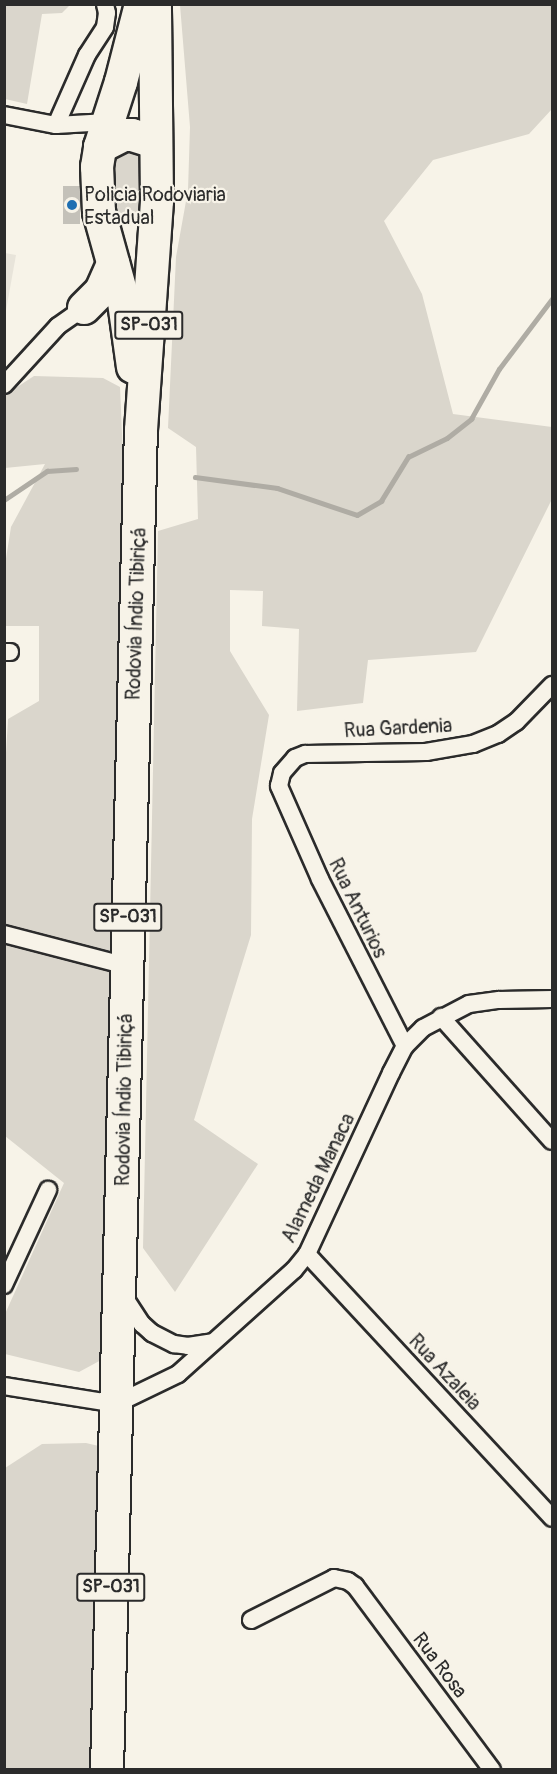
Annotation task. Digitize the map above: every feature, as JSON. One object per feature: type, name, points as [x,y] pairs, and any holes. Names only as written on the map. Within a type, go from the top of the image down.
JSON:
[{"type":"highway","name":"Rodovia Índio Tibiriçá","points":[[141,4],[128,59],[104,134],[97,194],[104,230],[124,302],[141,430]]},
{"type":"highway","name":"Rodovia Índio Tibiriçá","points":[[107,1770],[141,430],[156,220],[155,4]]},
{"type":"highway","points":[[104,134],[120,121],[136,125],[154,146]]},
{"type":"highway","points":[[104,230],[122,237],[136,237],[156,220]]},
{"type":"highway","points":[[84,308],[101,291],[113,264]]},
{"type":"highway","points":[[84,308],[105,308],[127,329]]},
{"type":"street","points":[[62,125],[87,55],[105,27],[107,14],[105,4]]},
{"type":"street","points":[[4,115],[104,134]]},
{"type":"street","points":[[62,125],[90,136],[104,134]]},
{"type":"street","points":[[4,385],[58,326],[84,308]]},
{"type":"street","name":"Rua Gardenia","points":[[279,786],[287,766],[295,758],[305,754],[426,752],[473,744],[498,734],[516,722],[552,685]]},
{"type":"street","name":"Rua Anturios","points":[[279,786],[320,879],[405,1046]]},
{"type":"street","points":[[4,934],[127,966]]},
{"type":"street","name":"Alameda Manaca","points":[[116,1404],[178,1374],[294,1270],[307,1254],[405,1046],[423,1028],[469,1005],[499,1000],[552,999]]},
{"type":"street","points":[[441,1017],[552,1141]]},
{"type":"street","points":[[4,1285],[48,1190]]},
{"type":"street","name":"Rua Azaleia","points":[[307,1254],[552,1518]]},
{"type":"street","points":[[119,1288],[142,1324],[152,1333],[174,1344],[188,1346],[214,1342]]},
{"type":"street","points":[[4,1386],[116,1404]]},
{"type":"street","name":"Rua Rosa","points":[[251,1620],[334,1578],[348,1581],[355,1586],[492,1770]]},
{"type":"shaded area","points":[[5,4],[70,5],[62,13],[42,14],[27,104],[5,99]]},
{"type":"shaded area","points":[[180,5],[552,5],[552,109],[529,134],[433,160],[384,221],[422,294],[453,414],[552,427],[552,499],[476,652],[368,660],[363,703],[297,711],[299,629],[262,626],[263,591],[230,590],[230,651],[269,715],[252,819],[251,935],[194,1120],[258,1164],[175,1292],[143,1248],[158,531],[198,519],[196,447],[168,428],[176,257],[188,190],[190,127]]},
{"type":"shaded area","points":[[118,146],[143,152],[141,217],[130,226],[121,226],[111,208],[110,165]]},
{"type":"shaded area","points":[[4,253],[16,255],[5,316]]},
{"type":"shaded area","points":[[34,376],[103,378],[120,387],[126,527],[103,1359],[79,1372],[5,1354],[5,1314],[64,1183],[5,1136],[4,787],[8,719],[39,701],[39,626],[5,626],[4,571],[11,527],[45,464],[5,468],[5,395]]},
{"type":"shaded area","points":[[86,1443],[103,1447],[93,1769],[5,1770],[5,1468],[42,1444]]},
{"type":"building","name":"Policia Rodoviaria Estadual","points":[[63,186],[80,186],[80,224],[63,224]]},
{"type":"waterway","points":[[195,477],[277,488],[357,515],[381,501],[408,457],[447,438],[471,419],[499,369],[552,299]]},
{"type":"waterway","points":[[4,500],[47,471],[76,469]]},
{"type":"place","name":"Policia Rodoviaria Estadual","points":[[72,205]]}]
